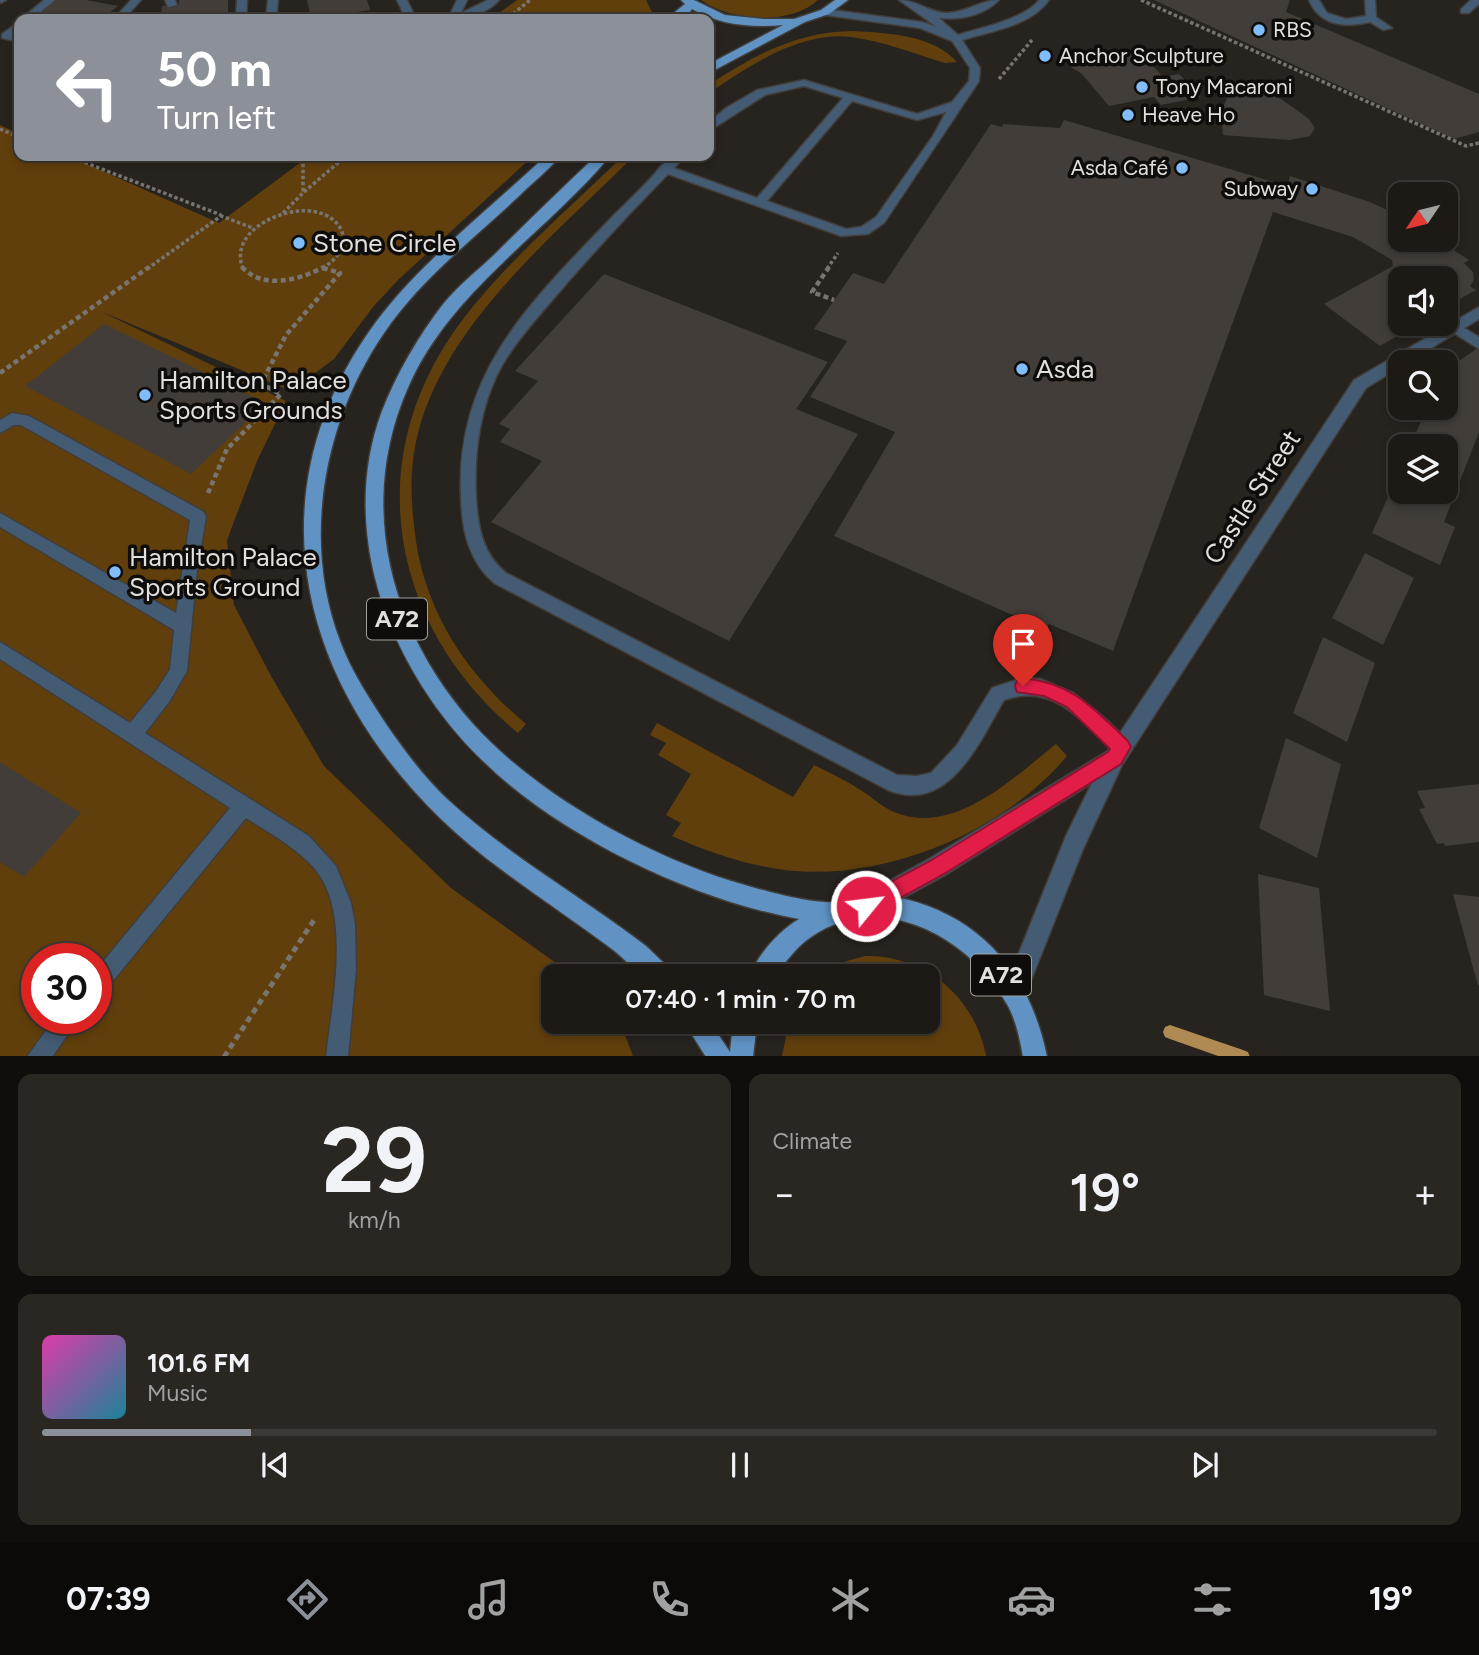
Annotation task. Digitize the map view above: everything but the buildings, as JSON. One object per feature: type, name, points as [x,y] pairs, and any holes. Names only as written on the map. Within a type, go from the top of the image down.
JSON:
[{"type":"main road","points":[[714,66],[801,20],[825,12],[842,0]]},
{"type":"main road","points":[[689,2],[711,14]]},
{"type":"main road","points":[[714,15],[740,22],[801,20]]},
{"type":"main road","name":"A72","points":[[548,161],[415,286],[378,329],[345,387],[324,439],[316,480],[313,554],[318,594],[327,630],[343,669],[397,758],[428,794],[475,837],[650,964]]},
{"type":"main road","name":"A72","points":[[598,161],[451,305],[432,331],[403,382],[380,447],[374,482],[373,523],[385,586],[414,653],[466,730],[536,790],[576,818],[676,870],[741,895],[833,914]]},
{"type":"main road","name":"A72","points":[[770,964],[780,950],[805,928],[833,914],[866,906],[900,908],[933,918],[964,937],[992,962],[1014,995],[1029,1028],[1035,1056]]},
{"type":"main road","points":[[704,1034],[720,1056]]},
{"type":"main road","points":[[741,1056],[744,1034]]},
{"type":"street","name":"Castle Street","points":[[1458,325],[1479,312]]},
{"type":"street","name":"Castle Street","points":[[1014,995],[1074,844],[1118,753],[1360,384],[1439,336]]},
{"type":"street","name":"Castle Street","points":[[866,906],[937,867],[1118,753]]},
{"type":"lane","points":[[32,14],[50,0]]},
{"type":"lane","points":[[123,14],[136,0]]},
{"type":"lane","points":[[466,14],[489,5],[494,0]]},
{"type":"lane","points":[[665,169],[845,233],[864,231],[880,220],[974,81],[975,68],[956,39],[928,15],[904,0]]},
{"type":"lane","points":[[928,15],[961,16],[985,8],[994,0]]},
{"type":"lane","points":[[1024,0],[1042,4]]},
{"type":"lane","points":[[1314,0],[1317,8],[1330,20],[1351,24],[1371,18]]},
{"type":"lane","points":[[1370,0],[1371,18]]},
{"type":"lane","points":[[1465,11],[1478,0]]},
{"type":"lane","points":[[825,12],[922,25],[956,39],[1016,20],[1042,4]]},
{"type":"lane","points":[[1371,18],[1387,29]]},
{"type":"lane","points":[[14,29],[6,36],[14,38]]},
{"type":"lane","points":[[714,124],[730,110],[761,92],[804,83],[916,117],[956,104]]},
{"type":"lane","points":[[759,203],[850,97]]},
{"type":"lane","points":[[674,161],[554,289],[511,342],[485,386],[474,427],[467,488],[476,548],[482,561],[499,578],[895,784],[917,786],[937,779],[972,736],[998,694],[1023,686],[1046,688],[1073,701],[1118,753]]},
{"type":"lane","points":[[1458,330],[1479,344]]},
{"type":"lane","points":[[0,427],[12,419],[24,420],[198,517],[177,671],[163,696],[133,734]]},
{"type":"lane","points":[[0,519],[183,626]]},
{"type":"lane","points":[[0,650],[316,855],[336,886],[345,937],[337,1056]]},
{"type":"lane","points":[[112,967],[244,806]]},
{"type":"lane","points":[[38,1056],[56,1034]]},
{"type":"path","points":[[513,14],[530,0]]},
{"type":"path","points":[[1141,0],[1466,146],[1479,144]]},
{"type":"path","points":[[81,161],[253,228]]},
{"type":"path","points":[[303,161],[303,192]]},
{"type":"path","points":[[282,214],[316,212],[330,216],[340,224],[344,234],[343,246],[336,258],[323,268],[289,280],[256,277],[244,270],[238,261],[238,249],[243,238],[253,228],[282,214],[340,161]]},
{"type":"path","points":[[0,373],[222,216]]},
{"type":"path","points":[[198,517],[227,449],[281,394],[261,384],[286,335],[340,273],[323,268]]},
{"type":"path","points":[[224,1056],[336,886]]},
{"type":"shaded area","points":[[517,0],[646,0],[653,14],[498,14]]},
{"type":"shaded area","points":[[701,0],[818,0],[792,14],[760,18],[728,13]]},
{"type":"shaded area","points":[[854,31],[909,37],[936,46],[957,62],[945,63],[851,37],[813,39],[758,62],[714,90],[714,82],[760,55],[796,40]]},
{"type":"shaded area","name":"Hamilton Palace Sports Ground","points":[[0,125],[14,132],[14,161],[80,161],[219,223],[302,161],[528,161],[398,280],[373,307],[334,359],[291,391],[100,311],[286,401],[257,461],[227,540],[234,605],[271,676],[324,766],[451,888],[557,964],[541,964],[541,1034],[625,1034],[633,1056],[0,1056]]},
{"type":"shaded area","points":[[618,161],[629,161],[536,251],[474,322],[449,360],[429,400],[416,442],[412,470],[418,553],[433,603],[457,648],[472,669],[506,707],[526,724],[518,733],[476,692],[443,647],[419,599],[404,547],[400,494],[406,441],[423,388],[451,336],[488,288]]},
{"type":"shaded area","points":[[657,723],[793,797],[814,765],[890,810],[916,818],[939,817],[981,800],[1002,787],[1056,744],[1067,756],[1041,783],[1010,808],[976,829],[939,846],[862,868],[823,872],[785,870],[727,857],[672,836],[681,823],[666,815],[691,774],[658,755],[666,743],[650,735]]},
{"type":"shaded area","points":[[865,956],[910,964],[842,964]]},
{"type":"shaded area","points":[[940,980],[959,998],[971,1015],[986,1056],[782,1056],[787,1034],[940,1034]]},
{"type":"waterway","points":[[1170,1032],[1240,1056]]},
{"type":"place","name":"RBS","points":[[1259,30]]},
{"type":"place","name":"Anchor Sculpture","points":[[1045,56]]},
{"type":"place","name":"Tony Macaroni","points":[[1142,87]]},
{"type":"place","name":"Heave Ho","points":[[1128,115]]},
{"type":"place","name":"Asda Café","points":[[1182,168]]},
{"type":"place","name":"Subway","points":[[1312,189]]},
{"type":"place","name":"Stone Circle","points":[[299,243]]},
{"type":"place","name":"Asda","points":[[1022,369]]},
{"type":"place","name":"Hamilton Palace Sports Grounds","points":[[145,395]]},
{"type":"place","name":"Hamilton Palace Sports Ground","points":[[115,572]]},
{"type":"route","points":[[866,906],[937,867],[1115,758],[1122,747],[1073,701],[1046,688],[1023,686]]}]
